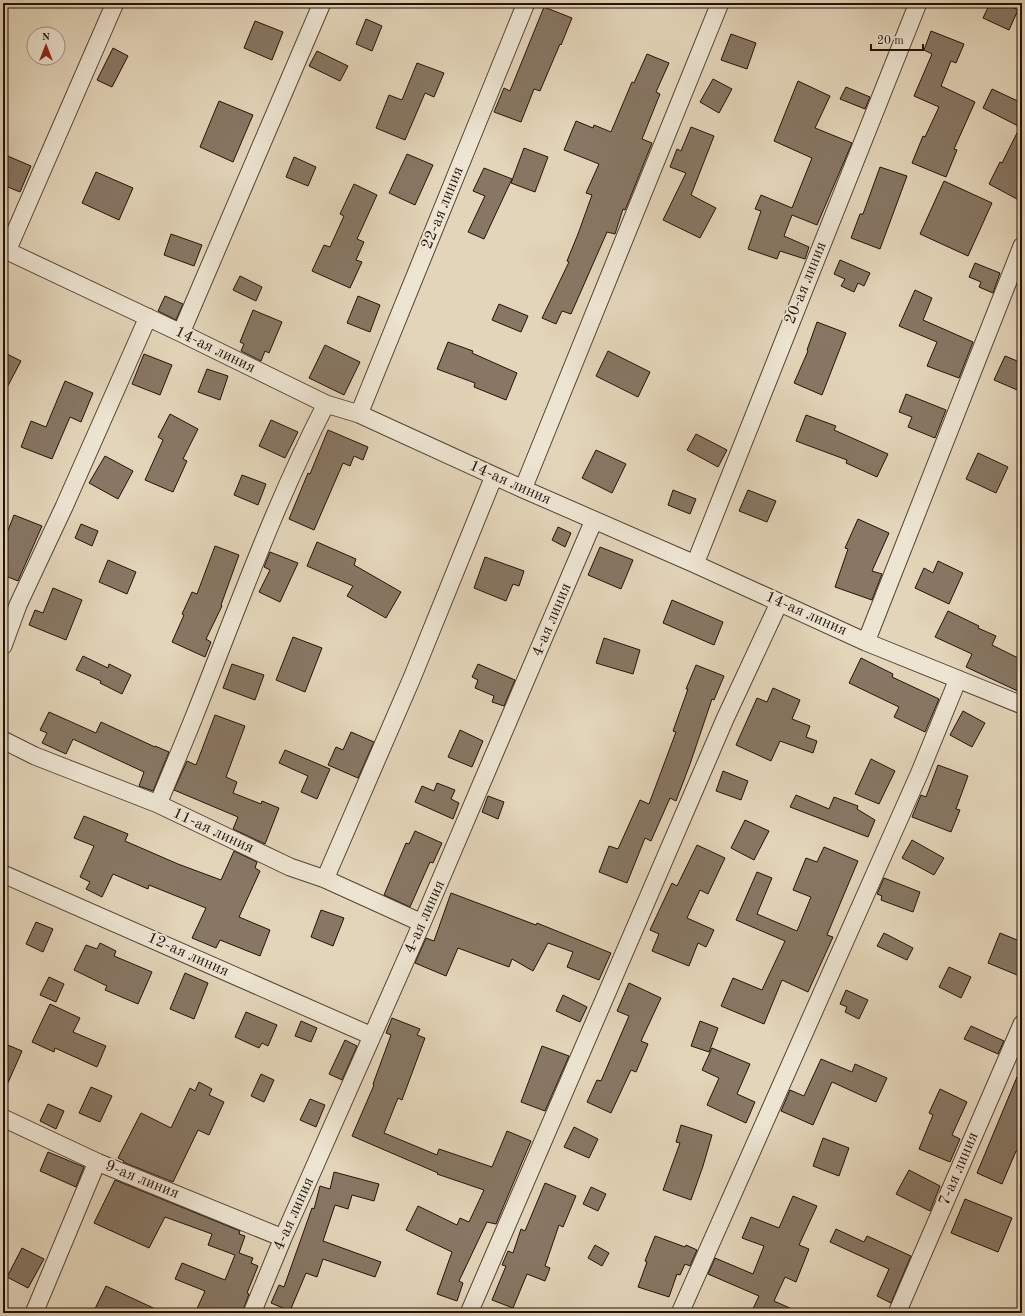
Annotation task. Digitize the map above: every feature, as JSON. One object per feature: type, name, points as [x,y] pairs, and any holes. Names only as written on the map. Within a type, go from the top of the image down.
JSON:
[{"type":"street","points":[[4,251],[114,3]]},
{"type":"street","points":[[181,333],[322,3]]},
{"type":"street","name":"22-ая линия","points":[[359,414],[526,3]]},
{"type":"street","points":[[523,489],[720,3]]},
{"type":"street","name":"20-ая линия","points":[[695,564],[918,3]]},
{"type":"street","points":[[866,642],[1022,246]]},
{"type":"street","name":"14-ая линия","points":[[4,251],[148,317],[326,404],[359,414],[866,642],[1022,705]]},
{"type":"street","points":[[3,646],[18,606],[64,507],[148,317]]},
{"type":"street","points":[[158,804],[302,451],[326,404]]},
{"type":"street","points":[[325,879],[412,678],[494,476]]},
{"type":"street","name":"4-ая линия","points":[[252,1313],[283,1238],[422,923],[594,520]]},
{"type":"street","points":[[469,1313],[725,719],[780,603]]},
{"type":"street","points":[[680,1313],[920,772],[958,679]]},
{"type":"street","name":"11-ая линия","points":[[3,740],[35,756],[158,804],[290,867],[325,879],[422,923]]},
{"type":"street","name":"12-ая линия","points":[[3,874],[372,1036]]},
{"type":"street","name":"7-ая линия","points":[[897,1313],[1022,1024]]},
{"type":"street","name":"9-ая линия","points":[[3,1118],[97,1162],[283,1238]]},
{"type":"street","points":[[34,1313],[97,1162]]},
{"type":"building","points":[[990,3],[1003,3],[1018,10],[1009,30],[983,18]]},
{"type":"building","points":[[544,7],[572,18],[540,91],[534,89],[521,122],[494,112],[504,88],[510,91]]},
{"type":"building","points":[[366,19],[382,26],[372,51],[356,44]]},
{"type":"building","points":[[255,21],[283,32],[272,60],[244,48]]},
{"type":"building","points":[[931,31],[964,44],[956,63],[951,61],[941,86],[975,102],[954,149],[957,150],[946,177],[912,163],[923,136],[925,137],[939,107],[914,96],[932,54],[924,50]]},
{"type":"building","points":[[731,34],[756,43],[747,69],[721,60]]},
{"type":"building","points":[[113,48],[128,56],[112,87],[97,80]]},
{"type":"building","points":[[317,51],[348,66],[340,81],[309,66]]},
{"type":"building","points":[[647,54],[669,63],[656,92],[660,94],[642,139],[652,143],[625,210],[623,209],[615,234],[607,232],[571,314],[562,311],[556,324],[542,318],[569,262],[567,261],[592,195],[586,193],[599,164],[564,150],[576,121],[593,128],[594,125],[611,132],[632,82],[634,83]]},
{"type":"building","points":[[417,63],[444,73],[434,97],[425,93],[405,140],[376,128],[389,95],[402,100]]},
{"type":"building","points":[[713,79],[732,89],[719,113],[700,102]]},
{"type":"building","points":[[798,81],[830,96],[815,128],[852,143],[817,225],[792,215],[784,236],[809,247],[805,259],[780,251],[777,259],[748,249],[761,211],[755,209],[761,195],[792,208],[812,158],[774,141]]},
{"type":"building","points":[[846,87],[870,97],[865,109],[840,99]]},
{"type":"building","points":[[992,89],[1022,103],[1022,191],[1017,199],[989,184],[1000,162],[1002,163],[1020,127],[983,108]]},
{"type":"building","points":[[219,101],[253,115],[233,162],[200,147]]},
{"type":"building","points":[[691,127],[714,136],[691,195],[716,208],[700,238],[663,220],[686,173],[670,167],[677,149],[681,151]]},
{"type":"building","points":[[524,148],[548,157],[535,192],[511,183]]},
{"type":"building","points":[[3,154],[31,166],[20,192],[3,185]]},
{"type":"building","points":[[407,154],[433,165],[415,205],[389,193]]},
{"type":"building","points":[[294,157],[316,167],[308,186],[286,177]]},
{"type":"building","points":[[880,167],[907,176],[880,249],[851,238],[860,214],[863,214]]},
{"type":"building","points":[[484,168],[512,179],[484,239],[468,232],[485,196],[473,191]]},
{"type":"building","points":[[96,172],[133,188],[119,220],[82,203]]},
{"type":"building","points":[[944,181],[992,203],[968,256],[920,234]]},
{"type":"building","points":[[354,184],[377,195],[357,239],[364,242],[356,260],[362,262],[350,288],[312,271],[324,245],[330,247],[344,216],[340,214]]},
{"type":"building","points":[[171,234],[202,245],[194,266],[164,255]]},
{"type":"building","points":[[840,260],[870,273],[864,286],[858,283],[854,292],[841,286],[845,279],[834,274]]},
{"type":"building","points":[[975,263],[1000,273],[993,293],[979,287],[981,282],[969,277]]},
{"type":"building","points":[[240,276],[262,287],[256,301],[233,290]]},
{"type":"building","points":[[915,290],[932,298],[923,320],[973,342],[959,378],[927,366],[937,342],[899,326]]},
{"type":"building","points":[[165,296],[183,304],[176,320],[158,311]]},
{"type":"building","points":[[358,296],[380,305],[370,332],[347,323]]},
{"type":"building","points":[[499,304],[528,316],[521,332],[492,320]]},
{"type":"building","points":[[253,310],[282,322],[269,353],[265,351],[261,361],[241,351],[244,344],[240,342]]},
{"type":"building","points":[[817,322],[846,333],[822,395],[794,383],[808,351],[807,350]]},
{"type":"building","points":[[448,342],[473,351],[472,353],[517,373],[506,400],[474,387],[475,383],[437,369]]},
{"type":"building","points":[[325,345],[360,362],[344,395],[309,378]]},
{"type":"building","points":[[608,351],[650,372],[638,397],[596,376]]},
{"type":"building","points":[[3,352],[21,361],[3,395]]},
{"type":"building","points":[[144,354],[172,365],[160,395],[132,384]]},
{"type":"building","points":[[1005,356],[1022,363],[1022,392],[994,380]]},
{"type":"building","points":[[207,369],[228,376],[220,400],[198,392]]},
{"type":"building","points":[[65,381],[93,393],[81,422],[70,417],[52,459],[21,447],[31,421],[46,427]]},
{"type":"building","points":[[906,394],[946,410],[935,438],[908,427],[912,417],[899,412]]},
{"type":"building","points":[[170,414],[198,429],[183,459],[187,461],[173,492],[145,480],[163,440],[158,437]]},
{"type":"building","points":[[806,415],[836,426],[834,430],[888,454],[877,477],[846,463],[847,460],[796,441]]},
{"type":"building","points":[[271,420],[298,432],[285,458],[259,446]]},
{"type":"building","points":[[328,430],[368,447],[363,460],[354,456],[350,466],[343,463],[314,530],[289,519]]},
{"type":"building","points":[[696,434],[727,450],[718,467],[687,450]]},
{"type":"building","points":[[596,450],[626,464],[612,493],[582,478]]},
{"type":"building","points":[[978,453],[1008,467],[996,493],[966,479]]},
{"type":"building","points":[[105,456],[133,471],[118,499],[89,483]]},
{"type":"building","points":[[242,475],[266,484],[258,505],[234,495]]},
{"type":"building","points":[[673,490],[696,499],[690,514],[668,505]]},
{"type":"building","points":[[748,490],[776,501],[767,522],[739,511]]},
{"type":"building","points":[[14,515],[42,526],[18,581],[3,575],[3,543]]},
{"type":"building","points":[[858,519],[889,533],[872,571],[882,574],[872,600],[835,587],[848,549],[845,548]]},
{"type":"building","points":[[81,524],[98,531],[92,546],[75,538]]},
{"type":"building","points":[[558,527],[571,533],[565,547],[552,540]]},
{"type":"building","points":[[317,542],[356,559],[354,565],[401,592],[386,618],[347,596],[353,586],[307,566]]},
{"type":"building","points":[[215,546],[239,555],[221,605],[222,606],[206,639],[211,642],[205,657],[172,642],[192,592],[197,594]]},
{"type":"building","points":[[600,547],[633,560],[621,589],[588,575]]},
{"type":"building","points":[[270,552],[298,563],[280,602],[259,592],[270,570],[264,567]]},
{"type":"building","points":[[485,557],[524,571],[519,586],[513,584],[506,601],[474,588]]},
{"type":"building","points":[[108,560],[136,572],[127,594],[99,582]]},
{"type":"building","points":[[938,561],[963,573],[949,604],[915,588],[924,568],[933,573]]},
{"type":"building","points":[[53,588],[82,600],[66,640],[29,625],[35,610],[43,613]]},
{"type":"building","points":[[672,600],[723,622],[714,645],[663,623]]},
{"type":"building","points":[[948,611],[979,626],[978,628],[996,636],[992,645],[1022,660],[1022,693],[966,667],[972,654],[935,637]]},
{"type":"building","points":[[293,637],[322,648],[305,692],[276,680]]},
{"type":"building","points":[[604,638],[640,650],[633,674],[596,663]]},
{"type":"building","points":[[83,656],[108,668],[109,664],[131,675],[122,694],[100,683],[101,681],[76,670]]},
{"type":"building","points":[[861,658],[893,674],[892,677],[939,699],[925,732],[894,717],[899,707],[849,683]]},
{"type":"building","points":[[232,664],[264,675],[255,700],[223,688]]},
{"type":"building","points":[[478,664],[515,680],[504,706],[492,702],[494,696],[475,688],[478,680],[472,677]]},
{"type":"building","points":[[696,665],[724,676],[714,700],[712,699],[676,801],[670,798],[651,841],[645,838],[627,883],[599,872],[609,846],[618,849],[640,800],[649,804],[676,732],[673,731],[688,689],[686,689]]},
{"type":"building","points":[[773,688],[800,700],[792,719],[810,726],[806,737],[817,741],[813,753],[780,741],[771,761],[736,745],[757,698],[767,702]]},
{"type":"building","points":[[963,711],[985,723],[972,747],[950,735]]},
{"type":"building","points":[[49,712],[96,733],[101,722],[169,752],[153,791],[139,786],[144,772],[73,739],[66,754],[42,743],[47,733],[40,730]]},
{"type":"building","points":[[215,715],[245,726],[226,777],[237,782],[233,793],[261,804],[262,801],[279,808],[265,844],[233,829],[238,817],[174,790],[187,761],[196,765]]},
{"type":"building","points":[[460,730],[483,741],[472,767],[448,757]]},
{"type":"building","points":[[351,732],[374,742],[358,778],[328,765],[336,747],[343,750]]},
{"type":"building","points":[[285,750],[330,769],[317,799],[301,792],[308,776],[279,763]]},
{"type":"building","points":[[871,759],[895,771],[879,804],[855,794]]},
{"type":"building","points":[[938,765],[968,776],[956,809],[960,810],[951,832],[912,817],[921,795],[926,797]]},
{"type":"building","points":[[723,771],[748,781],[741,800],[716,791]]},
{"type":"building","points":[[437,783],[455,790],[451,799],[459,803],[453,819],[415,802],[422,786],[434,791]]},
{"type":"building","points":[[796,795],[829,809],[834,797],[858,806],[857,809],[875,820],[868,837],[790,807]]},
{"type":"building","points":[[488,796],[504,802],[498,819],[482,812]]},
{"type":"building","points":[[84,816],[128,834],[125,841],[178,864],[221,880],[234,851],[257,862],[255,868],[260,871],[239,917],[270,930],[260,956],[220,940],[216,948],[192,938],[206,908],[149,885],[148,889],[113,874],[102,897],[86,889],[90,882],[80,877],[94,846],[74,838]]},
{"type":"building","points":[[745,820],[769,831],[754,860],[731,848]]},
{"type":"building","points":[[415,831],[442,843],[433,863],[430,862],[410,907],[384,895],[406,843],[409,844]]},
{"type":"building","points":[[912,840],[944,858],[934,875],[902,858]]},
{"type":"building","points":[[697,845],[725,858],[708,894],[700,890],[687,918],[714,930],[706,947],[698,943],[689,966],[652,951],[659,934],[650,930],[672,883],[677,886]]},
{"type":"building","points":[[824,847],[858,861],[827,935],[833,937],[808,992],[782,980],[764,1024],[721,1006],[733,978],[762,990],[785,941],[736,920],[757,872],[772,878],[757,914],[797,931],[811,897],[793,890],[806,858],[817,862]]},
{"type":"building","points":[[884,878],[920,892],[913,912],[881,900],[882,896],[877,894]]},
{"type":"building","points":[[451,893],[536,925],[537,923],[611,953],[599,980],[567,967],[573,952],[548,943],[533,971],[512,959],[509,967],[458,948],[446,976],[415,963],[426,938],[434,941]]},
{"type":"building","points":[[321,910],[344,918],[333,946],[311,937]]},
{"type":"building","points":[[36,922],[53,929],[43,952],[26,944]]},
{"type":"building","points":[[884,933],[913,948],[907,960],[877,946]]},
{"type":"building","points":[[1000,933],[1022,942],[1022,977],[988,963]]},
{"type":"building","points":[[100,943],[116,951],[114,956],[152,972],[138,1004],[105,990],[107,986],[74,970],[86,945],[97,949]]},
{"type":"building","points":[[949,967],[971,977],[961,998],[939,987]]},
{"type":"building","points":[[185,973],[208,983],[194,1019],[170,1009]]},
{"type":"building","points":[[49,977],[64,984],[56,1002],[40,995]]},
{"type":"building","points":[[629,983],[661,998],[641,1041],[648,1044],[636,1072],[631,1070],[611,1113],[587,1102],[597,1080],[601,1081],[629,1016],[617,1011]]},
{"type":"building","points":[[846,990],[868,1000],[859,1019],[845,1012],[847,1007],[840,1004]]},
{"type":"building","points":[[563,995],[587,1007],[580,1022],[556,1011]]},
{"type":"building","points":[[50,1004],[80,1018],[73,1032],[106,1046],[97,1067],[55,1048],[54,1052],[32,1042]]},
{"type":"building","points":[[246,1012],[277,1025],[268,1046],[262,1043],[259,1048],[235,1037]]},
{"type":"building","points":[[392,1018],[420,1029],[417,1035],[425,1038],[402,1100],[398,1098],[384,1133],[437,1155],[439,1149],[492,1167],[507,1131],[531,1141],[496,1224],[487,1222],[459,1281],[463,1283],[457,1301],[437,1294],[452,1252],[406,1230],[418,1206],[457,1225],[460,1218],[469,1222],[484,1190],[437,1174],[438,1173],[352,1136],[374,1085],[373,1084],[391,1035],[386,1033]]},
{"type":"building","points":[[301,1021],[317,1028],[311,1042],[295,1036]]},
{"type":"building","points":[[700,1021],[718,1028],[709,1052],[691,1046]]},
{"type":"building","points":[[971,1026],[1004,1041],[998,1054],[964,1039]]},
{"type":"building","points":[[345,1040],[357,1046],[342,1080],[329,1074]]},
{"type":"building","points":[[3,1043],[22,1051],[3,1094]]},
{"type":"building","points":[[542,1046],[569,1056],[545,1111],[521,1102]]},
{"type":"building","points":[[712,1048],[750,1064],[737,1094],[755,1102],[746,1123],[707,1105],[719,1078],[702,1070]]},
{"type":"building","points":[[821,1059],[852,1072],[855,1064],[887,1078],[876,1102],[832,1082],[813,1125],[781,1111],[790,1090],[804,1096]]},
{"type":"building","points":[[1022,1065],[1022,1153],[1016,1151],[1002,1184],[977,1173]]},
{"type":"building","points":[[261,1074],[274,1080],[264,1102],[251,1096]]},
{"type":"building","points":[[199,1082],[212,1089],[209,1095],[224,1102],[209,1135],[198,1130],[173,1182],[123,1162],[124,1161],[118,1158],[141,1113],[171,1128],[190,1088],[195,1091]]},
{"type":"building","points":[[91,1087],[112,1096],[100,1122],[79,1113]]},
{"type":"building","points":[[940,1089],[967,1102],[952,1135],[960,1139],[950,1162],[919,1149],[933,1115],[929,1113]]},
{"type":"building","points":[[310,1099],[325,1105],[316,1127],[300,1120]]},
{"type":"building","points":[[48,1104],[64,1111],[56,1129],[40,1121]]},
{"type":"building","points":[[681,1125],[712,1135],[691,1200],[663,1190],[680,1143],[676,1142]]},
{"type":"building","points":[[574,1127],[598,1139],[589,1158],[564,1147]]},
{"type":"building","points":[[823,1138],[849,1148],[839,1176],[813,1166]]},
{"type":"building","points":[[48,1152],[84,1167],[76,1187],[40,1171]]},
{"type":"building","points":[[909,1170],[940,1186],[930,1211],[896,1194]]},
{"type":"building","points":[[334,1172],[379,1184],[374,1201],[352,1195],[348,1209],[335,1205],[323,1241],[381,1262],[375,1277],[323,1259],[317,1277],[306,1273],[290,1311],[271,1303],[279,1285],[284,1287],[312,1208],[314,1209],[320,1186],[330,1189]]},
{"type":"building","points":[[115,1180],[240,1231],[239,1234],[245,1236],[239,1253],[253,1258],[251,1263],[258,1266],[247,1293],[249,1294],[242,1313],[195,1313],[205,1291],[175,1279],[182,1263],[225,1280],[235,1255],[208,1245],[212,1234],[165,1217],[149,1248],[94,1223]]},
{"type":"building","points":[[545,1183],[576,1196],[563,1227],[559,1225],[545,1266],[550,1268],[545,1281],[527,1274],[513,1308],[492,1300],[506,1266],[502,1265],[508,1251],[513,1253],[521,1229],[525,1231]]},
{"type":"building","points":[[591,1187],[606,1194],[598,1211],[583,1204]]},
{"type":"building","points":[[793,1196],[817,1206],[799,1245],[809,1249],[796,1282],[785,1277],[774,1301],[801,1313],[751,1313],[759,1296],[708,1274],[715,1258],[753,1274],[764,1246],[742,1238],[751,1217],[779,1228]]},
{"type":"building","points":[[965,1199],[1012,1218],[998,1252],[951,1233]]},
{"type":"building","points":[[836,1229],[864,1242],[867,1236],[911,1256],[891,1303],[877,1296],[889,1269],[830,1242]]},
{"type":"building","points":[[655,1236],[685,1247],[686,1245],[697,1250],[690,1266],[685,1264],[680,1275],[677,1274],[669,1297],[638,1287],[647,1262],[645,1261]]},
{"type":"building","points":[[595,1245],[609,1253],[602,1266],[588,1258]]},
{"type":"building","points":[[22,1248],[44,1259],[28,1288],[7,1277]]},
{"type":"building","points":[[106,1286],[164,1313],[93,1313]]}]
